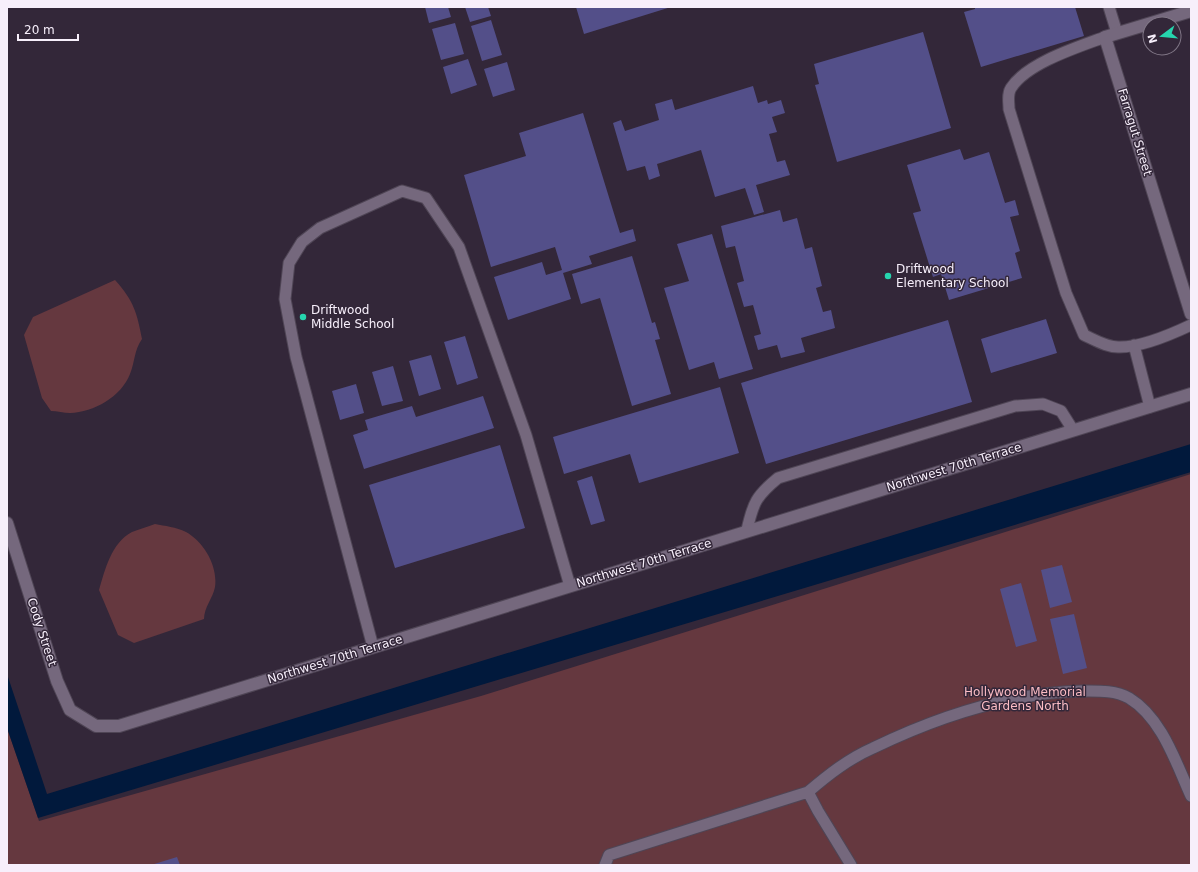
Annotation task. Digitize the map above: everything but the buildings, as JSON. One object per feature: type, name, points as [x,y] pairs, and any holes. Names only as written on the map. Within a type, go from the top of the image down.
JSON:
[{"type":"street","points":[[1111,35],[1191,11]]},
{"type":"street","name":"Farragut Street","points":[[1111,35],[1191,314]]},
{"type":"street","name":"Northwest 70th Terrace","points":[[96,726],[119,726],[747,530],[1191,394]]},
{"type":"street","name":"Cody Street","points":[[7,523],[58,681],[70,710],[96,726]]},
{"type":"lane","points":[[1109,7],[1111,35],[1060,53],[1024,75],[1011,89],[1008,98],[1009,109],[1066,293],[1084,335],[1101,343],[1119,348],[1173,333],[1191,324]]},
{"type":"lane","points":[[373,647],[296,357],[285,299],[289,263],[302,242],[320,228],[402,191],[426,198],[459,247],[526,435],[570,586]]},
{"type":"lane","points":[[1134,345],[1150,407]]},
{"type":"lane","points":[[747,530],[752,506],[763,490],[778,478],[1015,406],[1043,404],[1062,411],[1074,430]]},
{"type":"lane","points":[[605,865],[610,855],[808,792],[834,770],[872,748],[952,715],[1010,700],[1055,692],[1105,691],[1128,697],[1148,714],[1166,741],[1191,796]]},
{"type":"lane","points":[[808,792],[851,865]]},
{"type":"green space","points":[[115,280],[131,301],[142,339],[137,347],[132,370],[120,390],[106,402],[88,410],[79,412],[70,413],[51,411],[42,398],[24,335],[33,317]]},
{"type":"green space","name":"Hollywood Memorial Gardens North","points":[[1191,474],[1191,865],[7,865],[7,728],[39,821],[481,696]]},
{"type":"green space","points":[[155,524],[182,530],[193,536],[199,542],[212,563],[215,587],[205,610],[204,619],[134,643],[118,635],[99,590],[110,558],[119,543],[132,532]]},
{"type":"water","points":[[1191,444],[1191,472],[38,818],[7,728],[7,674],[47,794]]},
{"type":"place","name":"Driftwood Elementary School","points":[[888,276]]},
{"type":"place","name":"Driftwood Middle School","points":[[303,317]]}]
